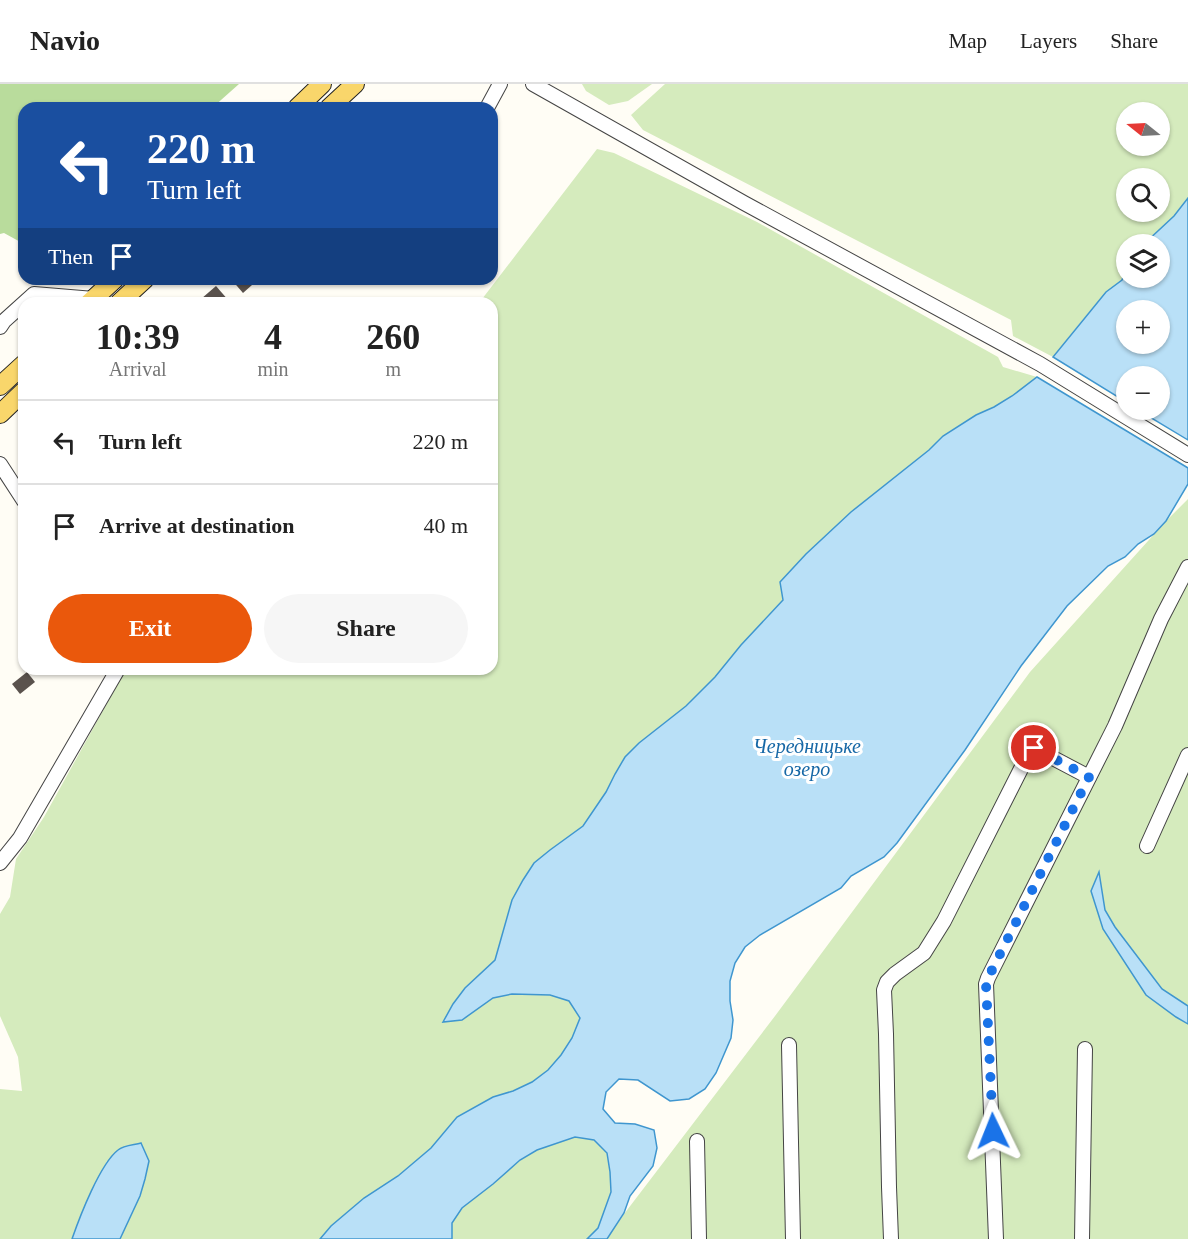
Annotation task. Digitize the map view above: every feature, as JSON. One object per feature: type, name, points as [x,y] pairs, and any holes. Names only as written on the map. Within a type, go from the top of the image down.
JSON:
[{"type":"main road","points":[[303,102],[322,84]]},
{"type":"main road","points":[[336,102],[355,84]]},
{"type":"main road","points":[[96,297],[109,285]]},
{"type":"main road","points":[[126,297],[138,285]]},
{"type":"main road","points":[[0,386],[18,370]]},
{"type":"main road","points":[[0,414],[18,397]]},
{"type":"street","points":[[490,102],[500,84]]},
{"type":"street","points":[[532,84],[1040,364],[1188,455]]},
{"type":"street","points":[[31,297],[34,294],[59,297]]},
{"type":"street","points":[[0,327],[18,308]]},
{"type":"street","points":[[0,464],[18,492]]},
{"type":"street","points":[[996,1239],[986,984],[1115,726],[1161,618],[1188,567]]},
{"type":"street","points":[[0,863],[20,838],[115,675]]},
{"type":"street","points":[[891,1239],[884,990],[886,982],[924,953],[944,921],[1031,749],[1034,748],[1089,777]]},
{"type":"street","points":[[1147,846],[1188,755]]},
{"type":"street","points":[[789,1045],[793,1239]]},
{"type":"street","points":[[1082,1239],[1085,1049]]},
{"type":"street","points":[[696,1141],[699,1239]]},
{"type":"green space","points":[[0,84],[239,84],[219,102],[18,102],[18,241],[4,233],[0,234]]},
{"type":"green space","points":[[582,84],[652,84],[628,101],[609,105],[586,91]]},
{"type":"green space","points":[[665,84],[1188,84],[1188,198],[1170,220],[1170,168],[1116,168],[1116,222],[1168,222],[1155,234],[1116,234],[1116,284],[1106,292],[1053,357],[1013,336],[1011,320],[643,130],[631,115]]},
{"type":"green space","points":[[597,149],[614,153],[757,222],[998,357],[1003,367],[1037,377],[1012,396],[943,436],[929,450],[851,512],[806,554],[781,582],[784,600],[686,706],[625,757],[606,792],[583,826],[534,863],[512,900],[495,960],[465,988],[444,1021],[462,1020],[493,998],[512,994],[550,995],[569,1001],[580,1018],[572,1038],[548,1070],[532,1082],[493,1097],[457,1117],[431,1148],[398,1176],[364,1198],[331,1226],[320,1239],[120,1239],[140,1196],[149,1161],[107,1161],[72,1239],[0,1239],[0,1089],[22,1091],[18,1057],[0,1016],[0,914],[10,897],[16,859],[44,817],[123,675],[498,675],[498,297],[484,297],[493,285],[498,285],[498,278]]},
{"type":"green space","points":[[1188,499],[1188,1239],[605,1239],[775,1016],[1030,672]]},
{"type":"green space","points":[[575,1137],[593,1140],[607,1153],[610,1172],[611,1192],[598,1228],[587,1239],[452,1239],[452,1223],[462,1208],[520,1160],[537,1150]]},
{"type":"water","points":[[1188,198],[1188,440],[1155,420],[1170,420],[1170,366],[1116,366],[1116,396],[1053,357],[1106,292],[1116,284],[1116,288],[1170,288],[1170,234],[1155,234]]},
{"type":"water","name":"Чередницьке озеро","points":[[1037,377],[1188,468],[1188,484],[1166,521],[1154,534],[1138,544],[1125,557],[1108,566],[1067,606],[1021,666],[965,750],[897,843],[884,857],[851,876],[841,888],[760,935],[745,947],[735,963],[730,981],[733,1020],[731,1038],[716,1073],[705,1089],[689,1099],[670,1101],[638,1080],[619,1079],[606,1092],[603,1109],[615,1123],[635,1124],[654,1130],[657,1148],[653,1166],[630,1196],[624,1213],[607,1239],[587,1239],[598,1228],[611,1192],[607,1153],[594,1140],[575,1137],[537,1150],[520,1160],[462,1208],[452,1223],[452,1239],[320,1239],[331,1226],[364,1198],[398,1176],[431,1148],[457,1117],[493,1097],[532,1082],[548,1070],[572,1038],[580,1018],[569,1001],[550,995],[512,994],[493,998],[462,1020],[443,1022],[465,988],[495,960],[512,900],[534,863],[583,826],[606,792],[625,757],[686,706],[715,677],[783,600],[780,582],[806,554],[851,512],[929,450],[943,436],[1012,396]]},
{"type":"water","points":[[1099,872],[1105,910],[1115,927],[1162,989],[1188,1006],[1188,1024],[1146,995],[1103,929],[1091,891]]},
{"type":"water","points":[[141,1143],[149,1161],[140,1196],[120,1239],[72,1239],[91,1191],[111,1157],[123,1147]]},
{"type":"building","points":[[236,285],[252,285],[243,293]]},
{"type":"building","points":[[216,286],[226,297],[203,297]]},
{"type":"building","points":[[23,675],[29,675],[35,682],[20,694],[12,684]]},
{"type":"route","points":[[993,1131],[986,984],[1089,777],[1034,748]]}]
